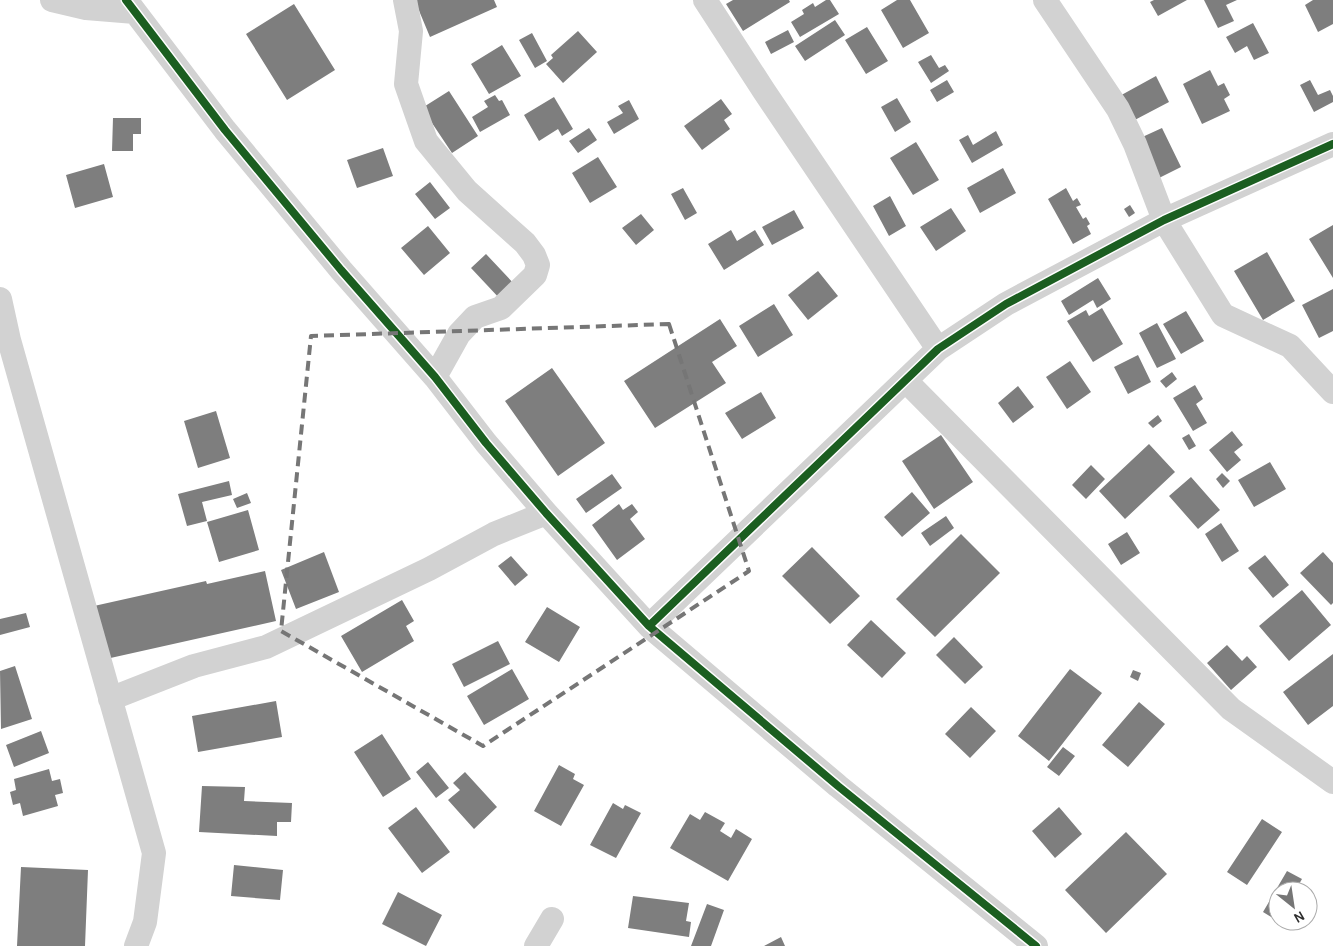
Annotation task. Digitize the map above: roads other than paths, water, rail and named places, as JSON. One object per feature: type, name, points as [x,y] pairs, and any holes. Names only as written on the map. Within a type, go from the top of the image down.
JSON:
[{"type":"street","points":[[52,0],[86,8],[130,6],[225,130],[341,270],[435,377],[486,443],[546,513],[649,626],[838,786],[1036,946]]},
{"type":"street","points":[[405,0],[410,31],[406,84],[426,141],[467,191],[525,243],[534,255],[538,265],[535,275],[501,308],[475,317],[459,334],[435,377]]},
{"type":"street","points":[[705,0],[938,349]]},
{"type":"street","points":[[1045,0],[1118,109],[1135,144],[1164,220],[1223,315],[1290,346],[1333,392]]},
{"type":"street","points":[[649,626],[938,349],[1006,304],[1164,220],[1333,144]]},
{"type":"street","points":[[0,300],[9,340],[154,854],[145,922],[136,946]]},
{"type":"street","points":[[906,381],[1231,709],[1333,782]]},
{"type":"street","points":[[110,699],[194,666],[266,647],[429,569],[494,534],[546,513]]},
{"type":"street","points":[[536,946],[552,919]]}]
